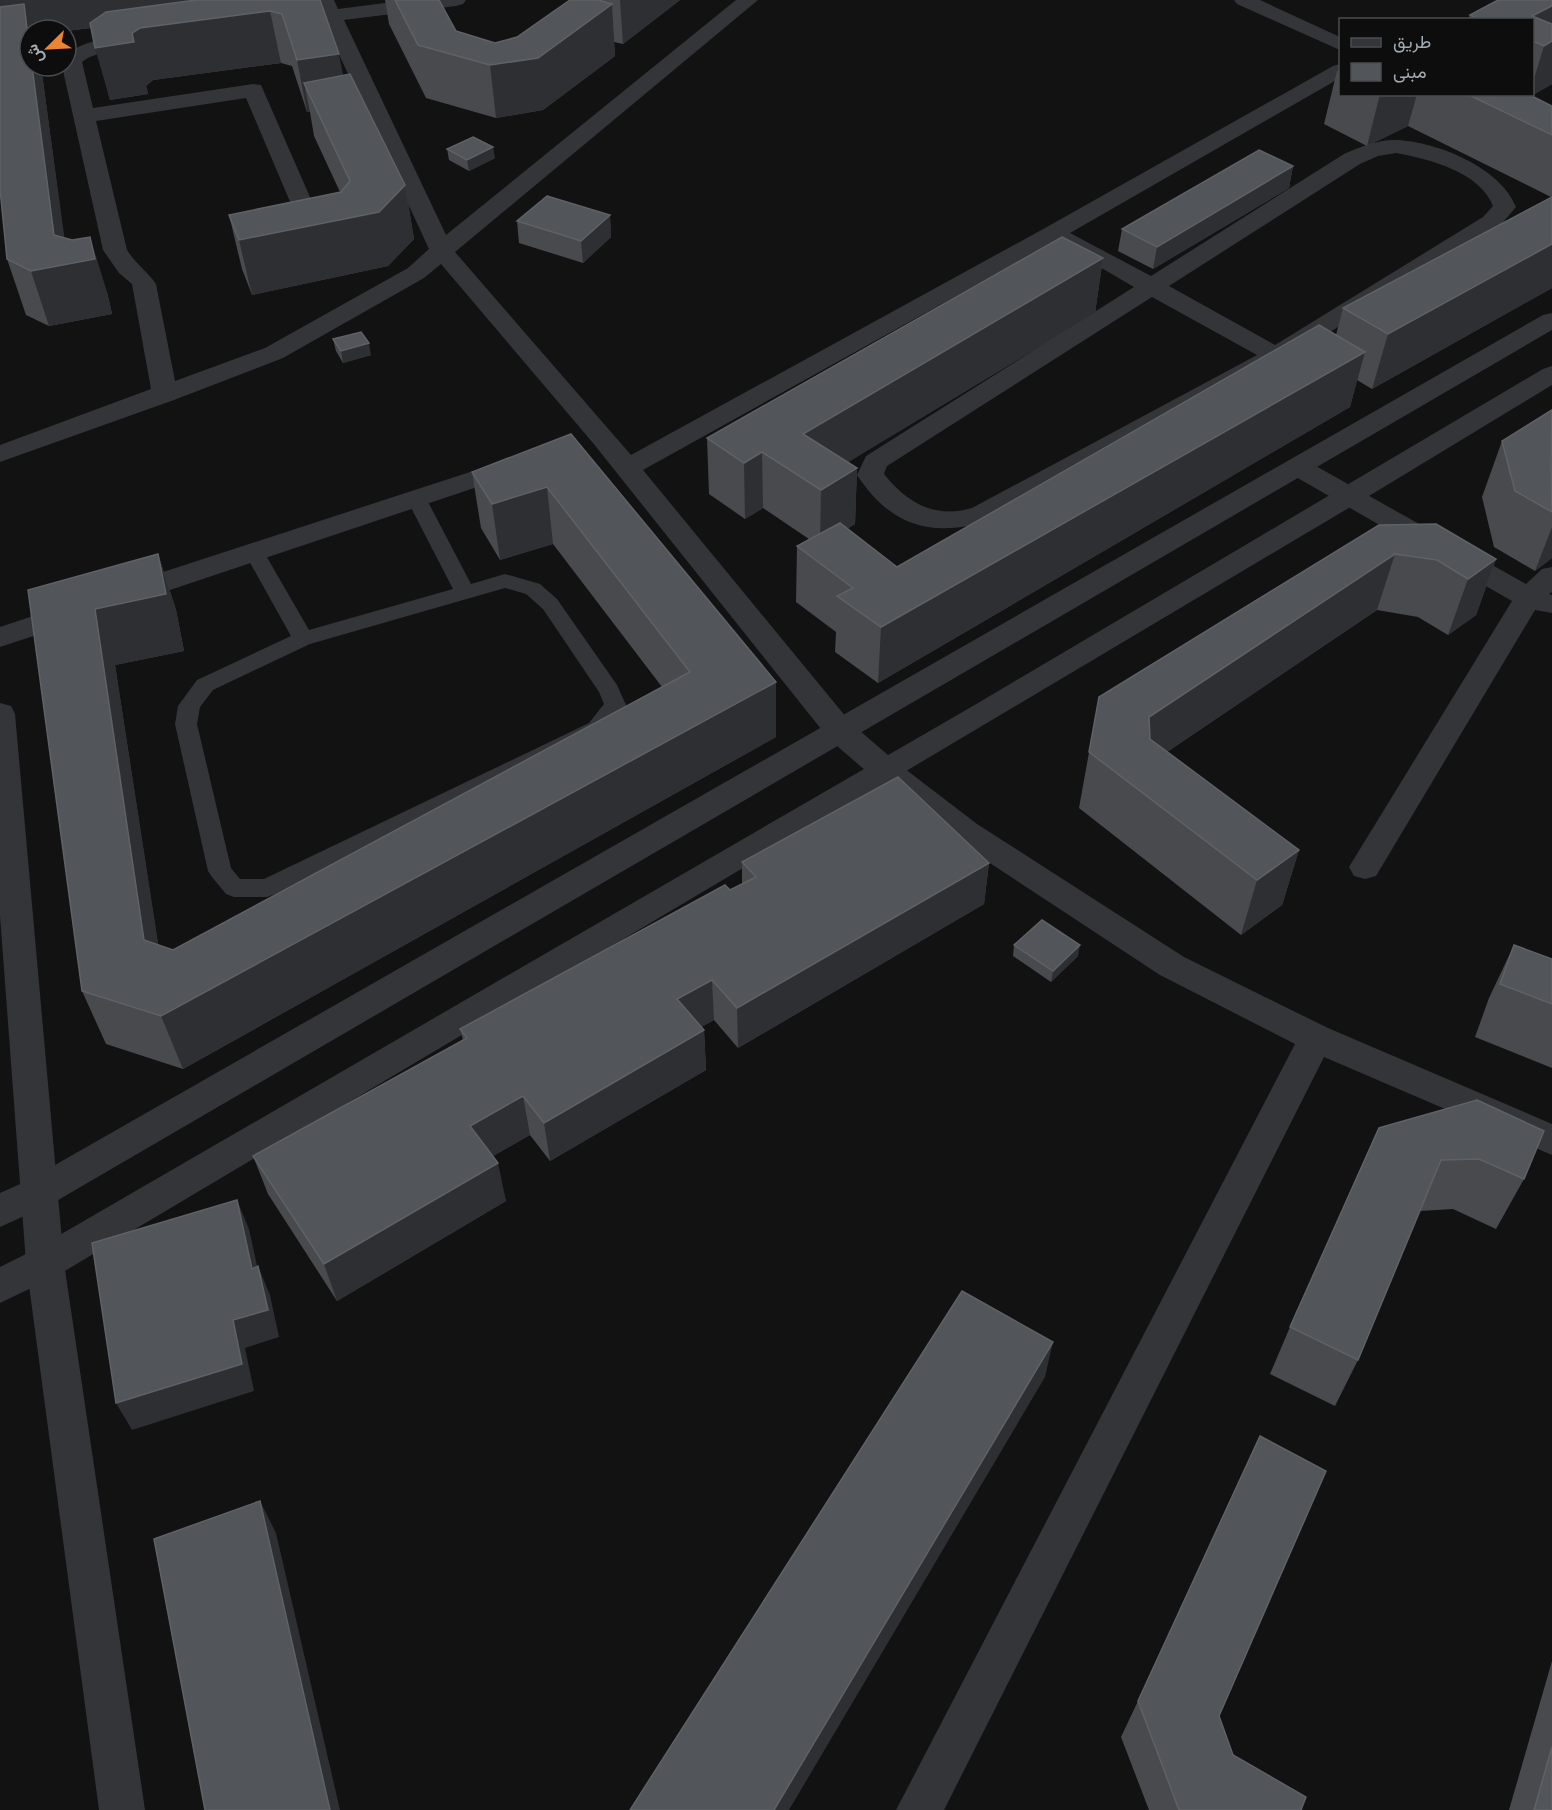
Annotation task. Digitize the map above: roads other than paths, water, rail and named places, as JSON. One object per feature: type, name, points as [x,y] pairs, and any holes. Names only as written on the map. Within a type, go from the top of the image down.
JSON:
[{"type":"street","points":[[296,20],[327,4],[456,0]]},
{"type":"street","points":[[0,454],[274,353],[416,273],[748,0]]},
{"type":"street","points":[[1244,0],[1339,43]]},
{"type":"street","points":[[327,4],[442,251],[591,440],[627,468],[840,731],[885,770],[966,832],[1172,966],[1316,1038],[1552,1140]]},
{"type":"street","points":[[154,40],[95,49],[77,54],[71,61],[115,250],[127,268],[144,284],[165,395]]},
{"type":"street","points":[[627,468],[1053,233],[1339,71]]},
{"type":"street","points":[[83,116],[253,90],[302,204]]},
{"type":"street","points":[[1396,146],[1414,148],[1445,158],[1496,187],[1504,199],[1505,207],[1491,222],[1276,355],[964,521],[947,523],[907,511],[888,497],[870,475],[875,462],[1152,287],[1352,159],[1372,150],[1396,146]]},
{"type":"street","points":[[1053,233],[1276,355]]},
{"type":"street","points":[[0,1211],[40,1191],[1552,320]]},
{"type":"street","points":[[0,1286],[45,1263],[885,770],[1349,497],[1552,374]]},
{"type":"street","points":[[0,637],[536,459]]},
{"type":"street","points":[[1298,468],[1540,601]]},
{"type":"street","points":[[1365,867],[1540,601],[1552,576]]},
{"type":"street","points":[[0,714],[45,1263],[122,1810]]},
{"type":"street","points":[[928,1807],[1316,1038]]},
{"type":"lane","points":[[416,498],[466,593]]},
{"type":"lane","points":[[254,552],[303,639]]},
{"type":"lane","points":[[505,581],[533,589],[550,604],[609,690],[615,705],[597,729],[267,888],[234,888],[220,872],[186,724],[189,706],[205,685],[303,639],[505,581]]}]
